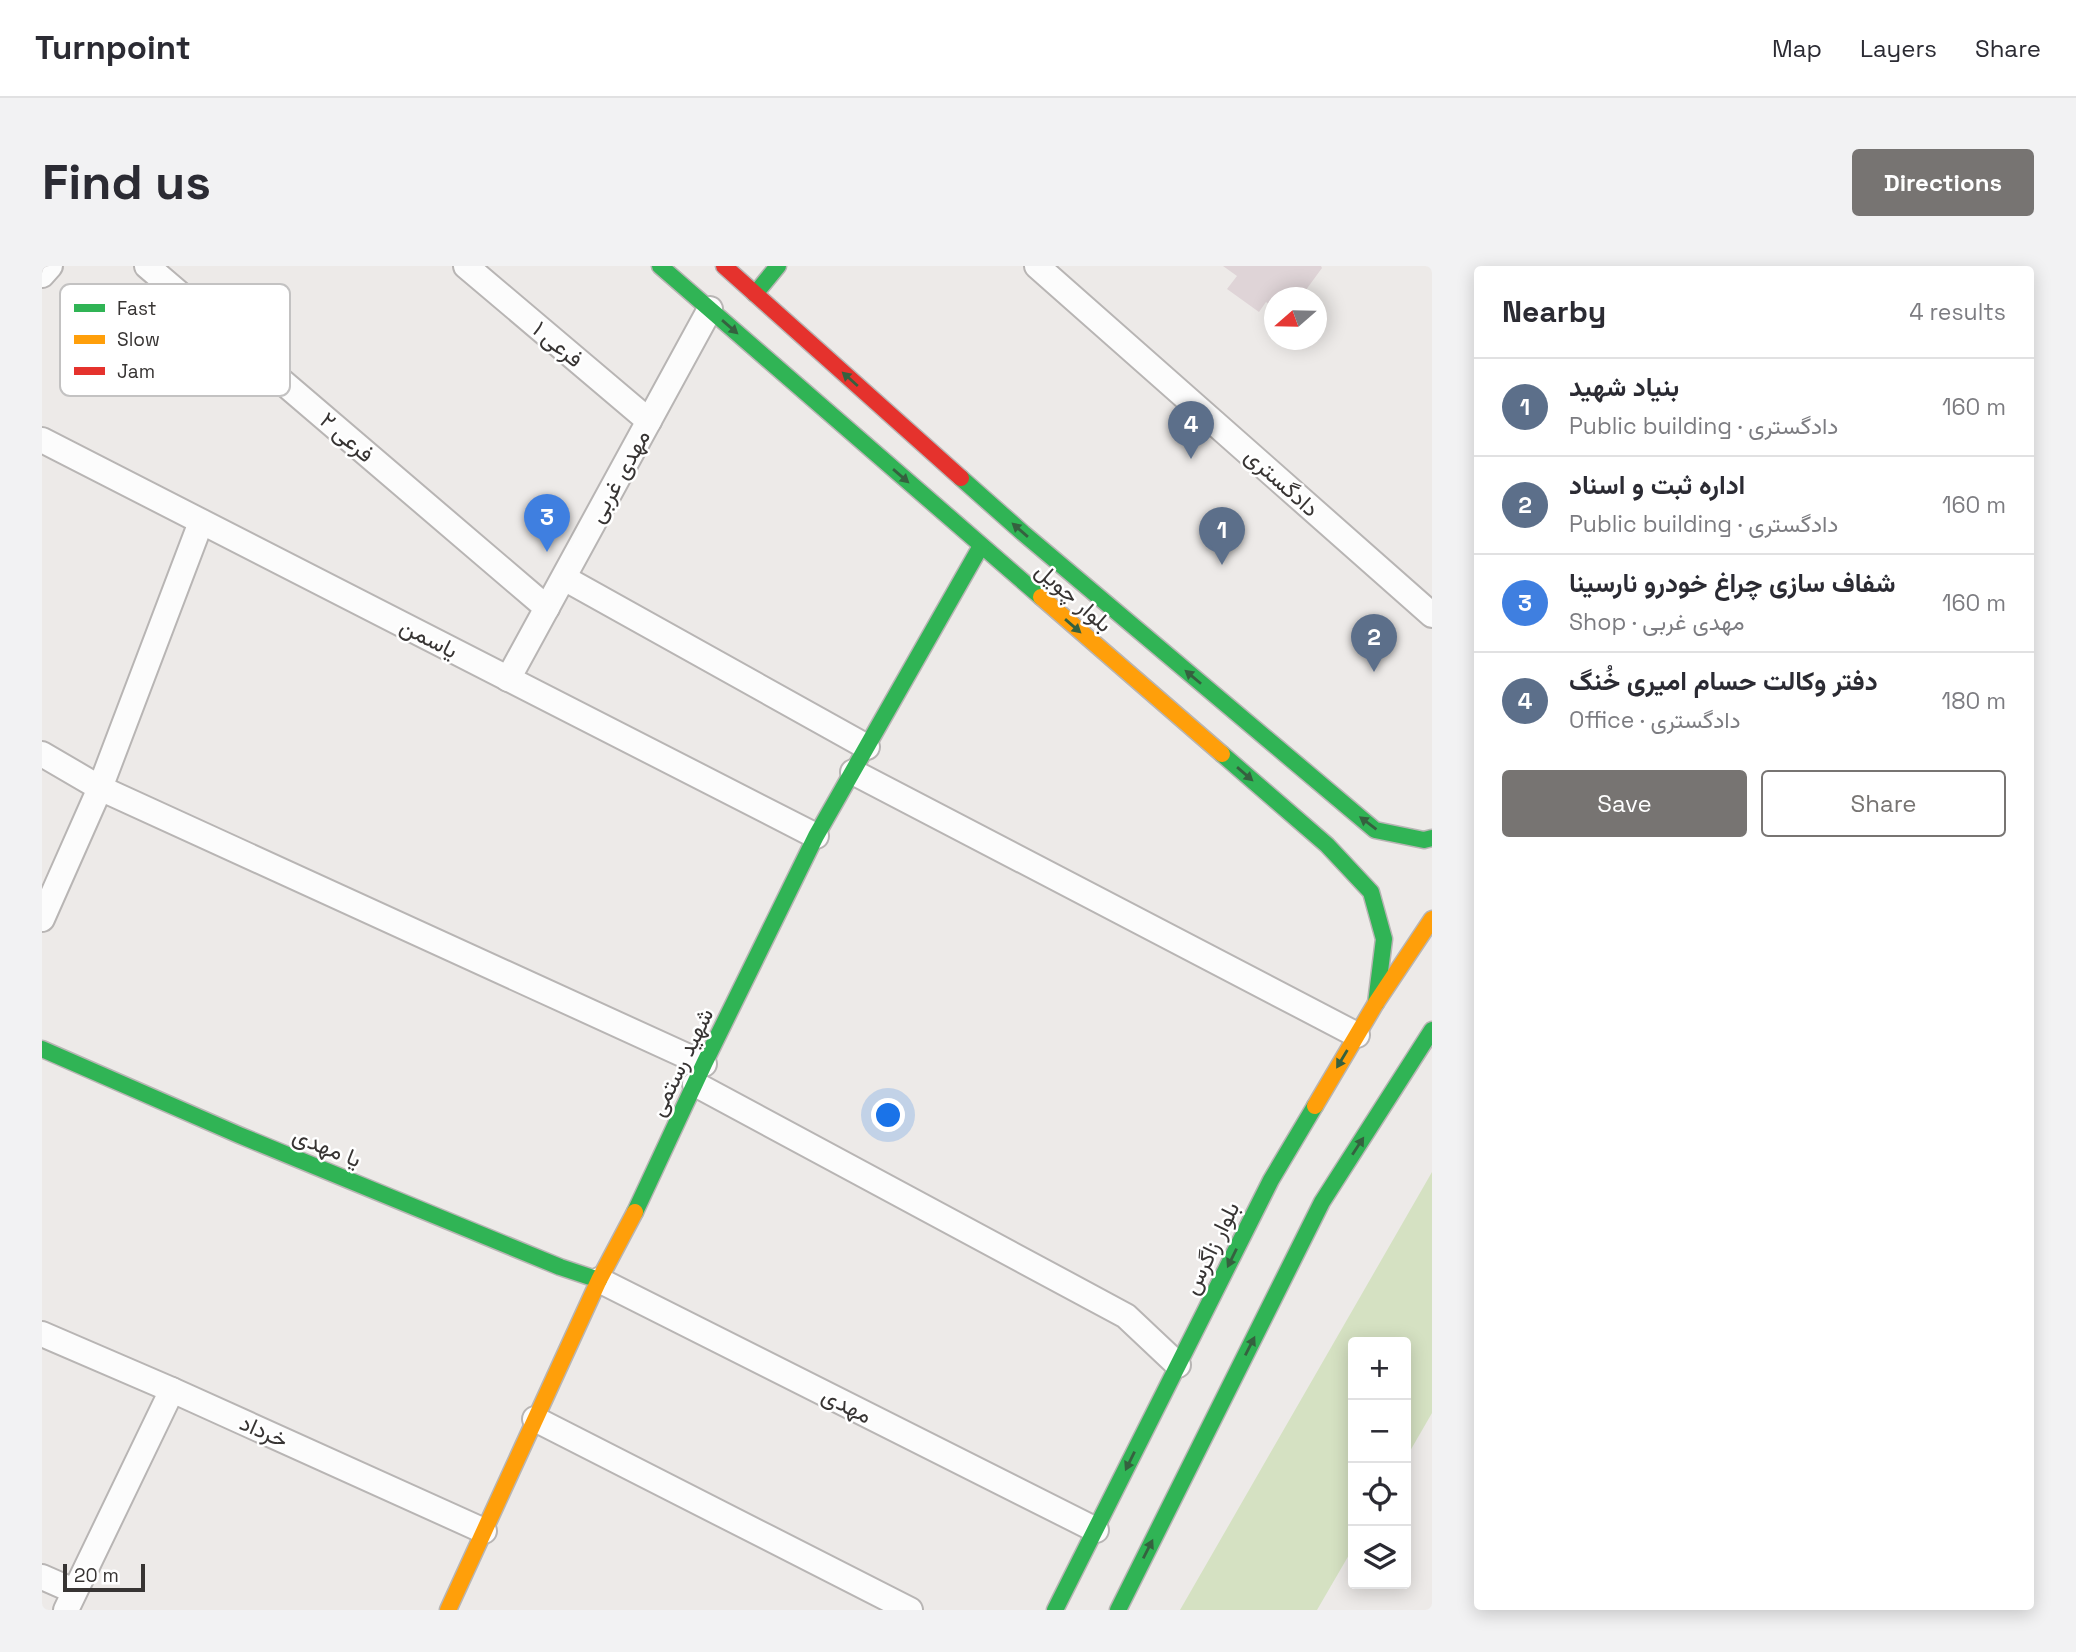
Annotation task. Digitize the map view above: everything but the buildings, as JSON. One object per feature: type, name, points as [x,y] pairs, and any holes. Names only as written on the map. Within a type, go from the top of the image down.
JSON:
[{"type":"main road","name":"بلوار چویل","points":[[660,266],[1327,845],[1371,892],[1384,939],[1376,1003]]},
{"type":"main road","name":"بلوار چویل","points":[[724,266],[1023,533],[1375,830],[1424,840],[1432,838]]},
{"type":"main road","points":[[755,293],[778,266]]},
{"type":"main road","name":"شهید رستمی","points":[[448,1610],[599,1280],[628,1227],[816,836],[981,546]]},
{"type":"main road","name":"بلوار زاگرس","points":[[1055,1610],[1271,1180],[1376,1003],[1432,919]]},
{"type":"main road","points":[[1118,1610],[1322,1202],[1432,1030]]},
{"type":"main road","name":"یا مهدی","points":[[42,1049],[239,1135],[560,1267],[599,1280]]},
{"type":"street","points":[[42,275],[50,266]]},
{"type":"street","name":"فرعی ۲","points":[[147,266],[168,284]]},
{"type":"street","name":"فرعی ۱","points":[[466,266],[649,421]]},
{"type":"street","name":"دادگستری","points":[[1037,266],[1432,615]]},
{"type":"street","name":"مهدی غربی","points":[[508,679],[709,310]]},
{"type":"street","name":"فرعی ۲","points":[[290,388],[547,608]]},
{"type":"street","name":"یاسمن","points":[[42,440],[816,836]]},
{"type":"street","points":[[42,919],[100,788],[201,522]]},
{"type":"street","points":[[564,578],[867,747]]},
{"type":"street","points":[[42,754],[100,788],[700,1074],[1126,1316],[1178,1365]]},
{"type":"street","points":[[853,772],[1357,1035]]},
{"type":"street","name":"مهدی","points":[[599,1280],[1096,1530]]},
{"type":"street","name":"خرداد","points":[[42,1334],[484,1531]]},
{"type":"street","points":[[42,1577],[70,1600],[172,1390]]},
{"type":"street","points":[[535,1419],[910,1610]]},
{"type":"green space","points":[[1432,1172],[1432,1413],[1411,1449],[1411,1337],[1348,1337],[1348,1557],[1317,1610],[1180,1610]]},
{"type":"traffic: fast","points":[[660,266],[1041,597]]},
{"type":"traffic: fast","points":[[755,294],[778,266]]},
{"type":"traffic: fast","points":[[961,478],[1375,830],[1424,840],[1432,838]]},
{"type":"traffic: fast","points":[[635,1212],[816,836],[981,546]]},
{"type":"traffic: fast","points":[[1222,754],[1327,845],[1371,892],[1384,939],[1376,1003]]},
{"type":"traffic: fast","points":[[1118,1610],[1322,1202],[1432,1030]]},
{"type":"traffic: fast","points":[[42,1049],[239,1135],[560,1267],[599,1280]]},
{"type":"traffic: fast","points":[[1055,1610],[1271,1180],[1315,1106]]},
{"type":"traffic: slow","points":[[1041,597],[1222,754]]},
{"type":"traffic: slow","points":[[1315,1106],[1376,1003],[1432,919]]},
{"type":"traffic: slow","points":[[448,1610],[599,1280],[635,1212]]},
{"type":"traffic: jam","points":[[724,266],[961,478]]},
{"type":"place","name":"دفتر وکالت حسام امیری خُنگ","points":[[1191,459]]},
{"type":"place","name":"شفاف سازی چراغ خودرو نارسینا","points":[[547,552]]},
{"type":"place","name":"بنیاد شهید","points":[[1222,565]]},
{"type":"place","name":"اداره ثبت و اسناد","points":[[1374,672]]}]
